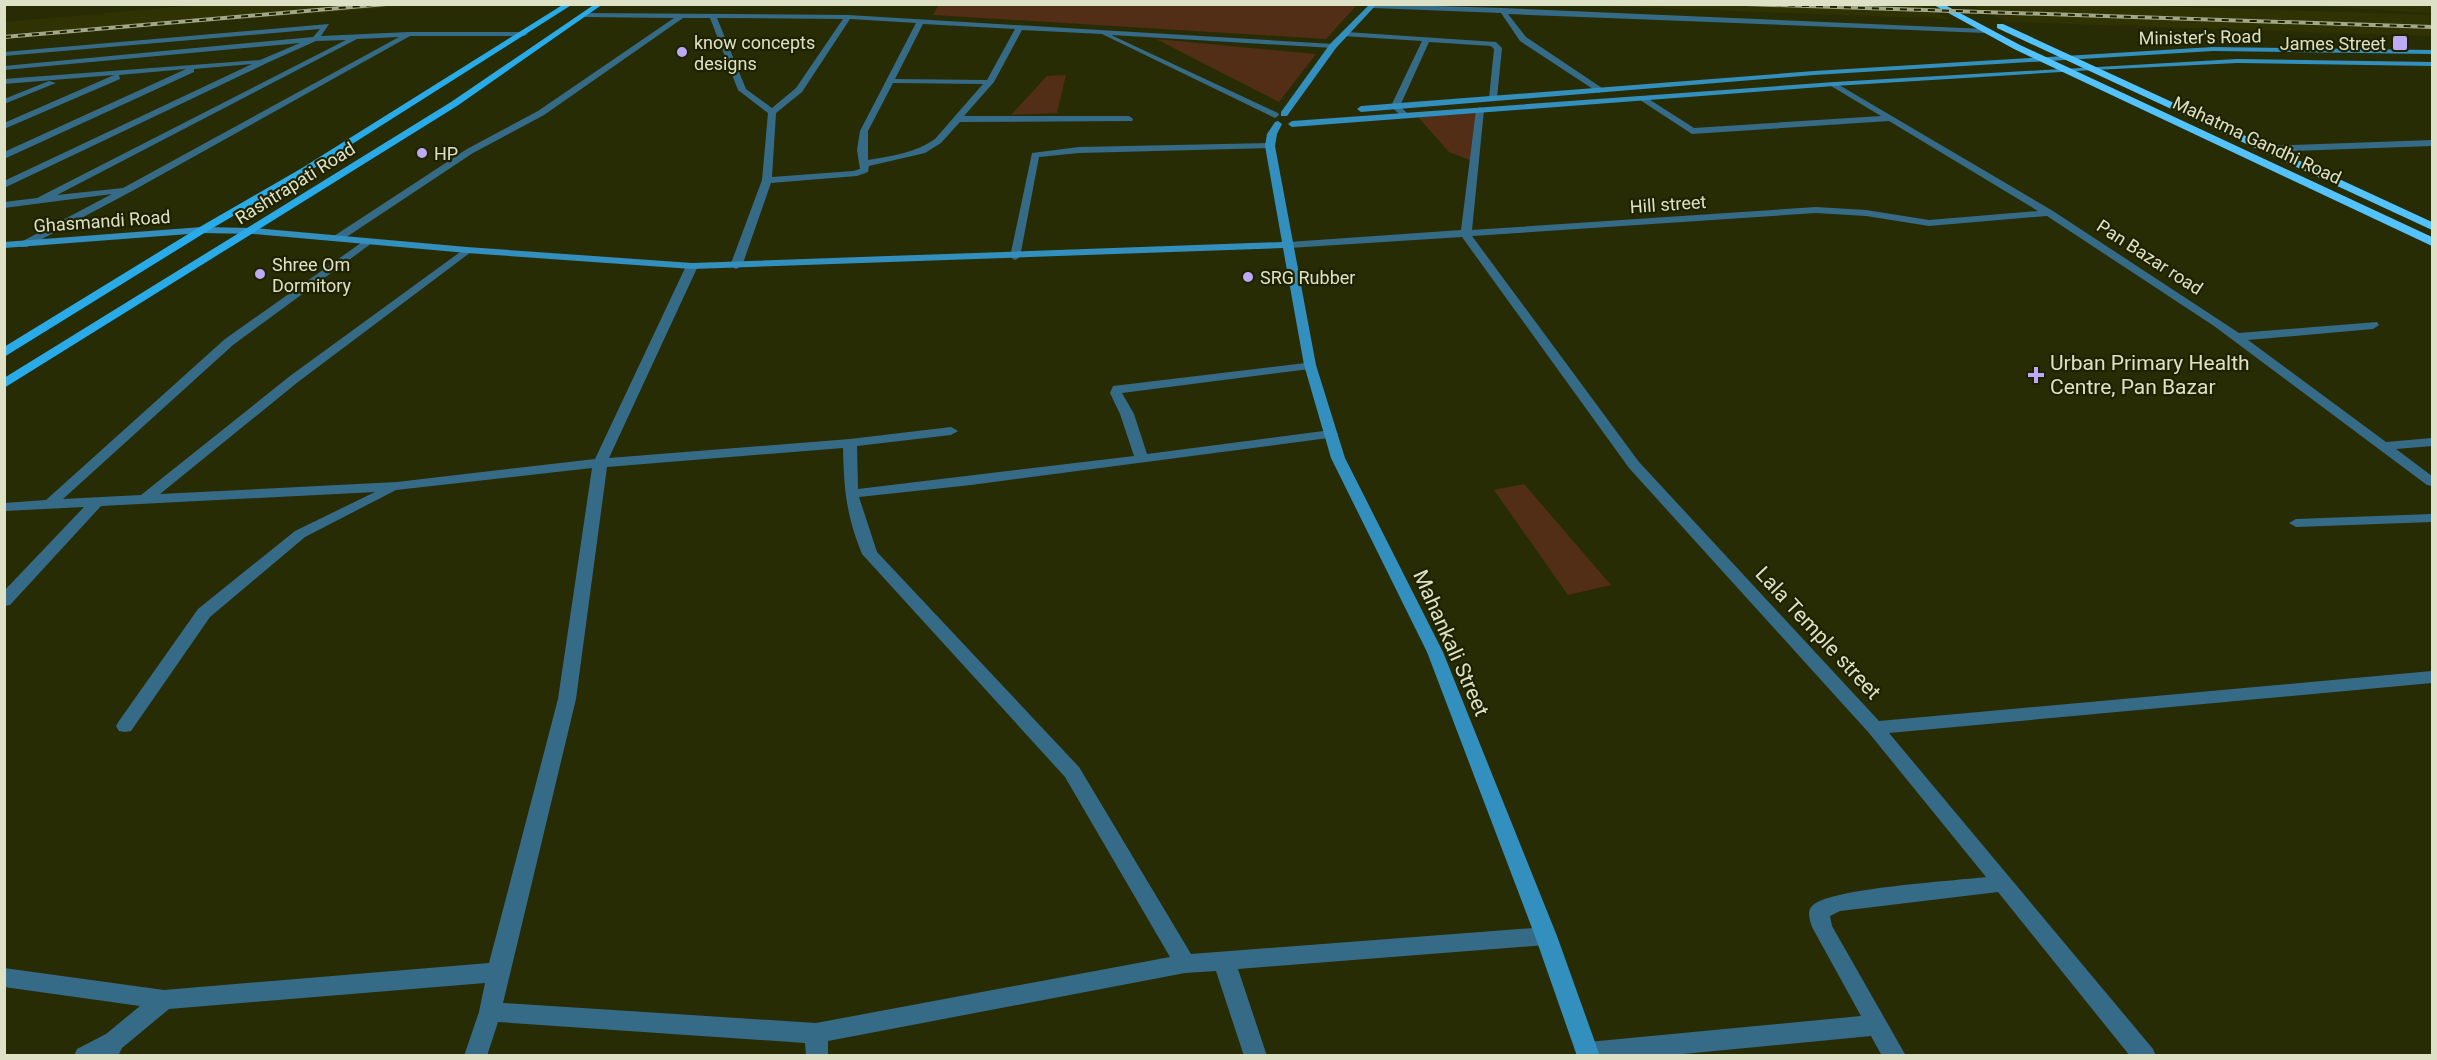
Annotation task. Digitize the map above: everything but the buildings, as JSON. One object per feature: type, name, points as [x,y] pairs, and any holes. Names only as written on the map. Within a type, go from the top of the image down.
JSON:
[{"type":"highway","name":"Mahatma Gandhi Road","points":[[1936,4],[2066,70],[2433,242]]},
{"type":"highway","name":"Mahatma Gandhi Road","points":[[1956,4],[2263,149],[2433,226]]},
{"type":"main road","name":"Rashtrapati Road","points":[[4,353],[202,230],[305,170],[570,4]]},
{"type":"main road","name":"Rashtrapati Road","points":[[4,384],[76,337],[253,231],[450,106],[600,4]]},
{"type":"street","points":[[1015,257],[1035,155],[1070,150],[1270,146],[1272,134],[1333,46],[1374,5],[1986,31]]},
{"type":"street","points":[[1502,10],[1523,39],[1599,90]]},
{"type":"street","points":[[585,15],[848,17],[1333,46]]},
{"type":"street","points":[[338,238],[470,151],[541,113],[680,17]]},
{"type":"street","points":[[713,17],[742,90],[772,112]]},
{"type":"street","points":[[735,266],[767,180],[772,112],[799,90],[848,17]]},
{"type":"street","points":[[767,180],[854,174],[865,170],[862,141],[864,131],[921,21]]},
{"type":"street","points":[[4,54],[326,26],[315,39],[266,60],[4,185]]},
{"type":"street","points":[[864,164],[909,154],[932,146],[990,82],[1020,27]]},
{"type":"street","points":[[1097,32],[1284,118]]},
{"type":"street","points":[[4,68],[315,39],[409,34],[524,34]]},
{"type":"street","points":[[26,244],[409,34]]},
{"type":"street","points":[[1346,34],[1481,42],[1498,48],[1493,98]]},
{"type":"street","points":[[40,200],[358,37]]},
{"type":"street","points":[[1406,116],[1395,106],[1427,39]]},
{"type":"street","name":"Minister's Road","points":[[1284,118],[1493,98],[2041,58],[2213,49],[2433,52]]},
{"type":"street","points":[[4,82],[266,60]]},
{"type":"street","name":"Minister's Road","points":[[1284,118],[1406,116],[1834,84],[2094,68],[2237,62],[2433,64]]},
{"type":"street","points":[[4,156],[202,65]]},
{"type":"street","points":[[4,126],[131,70]]},
{"type":"street","points":[[8,99],[70,76]]},
{"type":"street","points":[[891,81],[990,82]]},
{"type":"street","name":"Pan Bazar road","points":[[1834,84],[2049,213],[2237,337],[2433,482]]},
{"type":"street","points":[[1641,98],[1692,131],[1891,118]]},
{"type":"street","points":[[1466,235],[1480,110]]},
{"type":"street","points":[[958,119],[1129,120]]},
{"type":"street","points":[[2263,149],[2433,143]]},
{"type":"street","name":"Mahankali Street","points":[[1270,146],[1310,365],[1338,458],[1436,652],[1546,936],[1588,1054]]},
{"type":"street","points":[[4,205],[131,188]]},
{"type":"street","name":"Hill street","points":[[1289,245],[1816,210],[1866,213],[1929,223],[2049,213]]},
{"type":"street","name":"Ghasmandi Road","points":[[4,245],[202,230],[253,231],[467,250],[692,266],[735,266],[1289,245]]},
{"type":"street","name":"Lala Temple street","points":[[1466,235],[1634,465],[1875,728],[2145,1056]]},
{"type":"street","points":[[51,503],[230,342],[369,241]]},
{"type":"street","points":[[142,501],[294,379],[467,250]]},
{"type":"street","points":[[475,1056],[490,1012],[567,699],[600,463],[692,266]]},
{"type":"street","points":[[2237,337],[2373,325]]},
{"type":"street","points":[[1142,458],[1127,414],[1116,393],[1118,389],[1310,365]]},
{"type":"street","points":[[4,507],[397,486],[600,463],[850,443],[951,431]]},
{"type":"street","points":[[851,494],[1331,434]]},
{"type":"street","points":[[2382,446],[2433,442]]},
{"type":"street","points":[[850,443],[851,494],[862,535],[870,554],[1072,772],[1185,964]]},
{"type":"street","points":[[125,726],[204,613],[300,534],[397,486]]},
{"type":"street","points":[[4,601],[96,503]]},
{"type":"street","points":[[2296,523],[2433,518]]},
{"type":"street","points":[[1875,728],[2433,677]]},
{"type":"street","points":[[1895,1056],[1822,927],[1819,912],[1837,903],[2003,883]]},
{"type":"street","points":[[490,1012],[817,1044],[1185,964],[1546,936]]},
{"type":"street","points":[[1224,961],[1256,1056]]},
{"type":"street","points":[[4,977],[164,1000],[498,972]]},
{"type":"street","points":[[85,1056],[110,1048],[164,1000]]},
{"type":"street","points":[[1588,1054],[1878,1025]]},
{"type":"shaded area","points":[[209,4],[415,5],[5,39],[5,22]]},
{"type":"shaded area","points":[[939,4],[1357,5],[1326,39],[933,15]]},
{"type":"shaded area","points":[[1919,4],[1950,19],[1576,5]]},
{"type":"shaded area","points":[[1975,5],[2119,5],[2432,15],[2432,36],[2009,22]]},
{"type":"shaded area","points":[[2300,5],[2432,5],[2432,13]]},
{"type":"shaded area","points":[[1156,39],[1316,54],[1279,102]]},
{"type":"shaded area","points":[[1066,75],[1057,113],[1011,115],[1047,76]]},
{"type":"shaded area","points":[[1476,113],[1477,163],[1449,152],[1418,117]]},
{"type":"shaded area","points":[[1524,484],[1611,585],[1568,595],[1494,490]]},
{"type":"railway","points":[[4,37],[386,4]]},
{"type":"railway","points":[[1746,4],[2432,27]]},
{"type":"place","name":"James Street","points":[[2400,43]]},
{"type":"place","name":"know concepts designs","points":[[682,52]]},
{"type":"place","name":"HP","points":[[422,153]]},
{"type":"place","name":"Shree Om Dormitory","points":[[260,274]]},
{"type":"place","name":"SRG Rubber","points":[[1248,277]]},
{"type":"place","name":"Urban Primary Health Centre, Pan Bazar","points":[[2036,375]]}]
